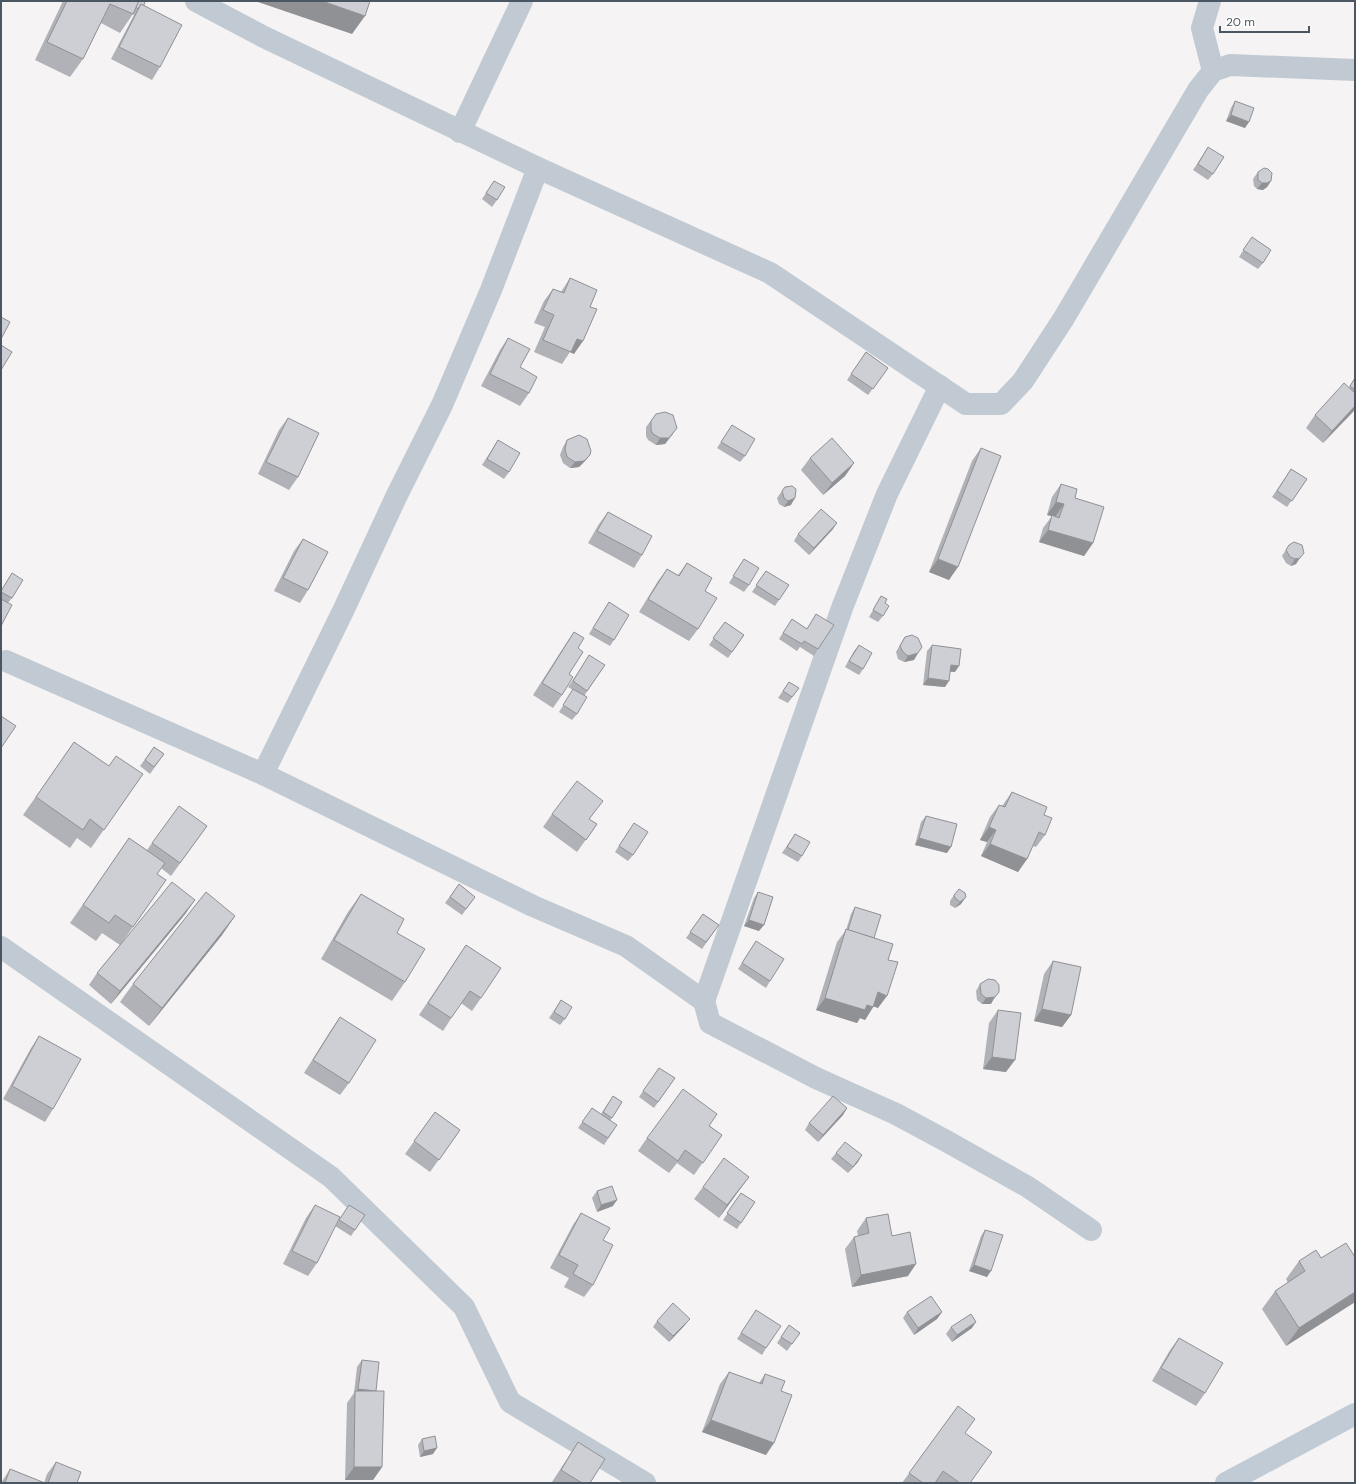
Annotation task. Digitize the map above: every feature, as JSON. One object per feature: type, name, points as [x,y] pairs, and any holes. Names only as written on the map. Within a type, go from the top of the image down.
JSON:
[{"type":"street","points":[[196,1],[264,37],[460,132],[770,273],[966,404],[1001,404],[1023,381],[1064,318],[1198,90],[1213,71],[1230,65],[1355,70]]},
{"type":"street","points":[[460,132],[522,1]]},
{"type":"street","points":[[1210,1],[1202,28],[1213,71]]},
{"type":"street","points":[[263,774],[344,610],[397,495],[442,405],[492,290],[538,168]]},
{"type":"street","points":[[940,386],[887,494],[845,601],[704,1001],[710,1024],[816,1078],[896,1114],[948,1142],[1028,1187],[1091,1230]]},
{"type":"street","points":[[6,661],[263,774],[533,906],[626,946],[704,1001]]},
{"type":"street","points":[[1,947],[331,1177],[464,1307],[510,1402],[645,1483]]},
{"type":"street","points":[[1226,1483],[1355,1414]]},
{"type":"building","points":[[67,1],[139,1],[133,14],[110,4],[83,59],[47,42]]},
{"type":"building","points":[[139,1],[143,1],[145,3],[143,6],[141,4],[138,9],[136,7]]},
{"type":"building","points":[[322,1],[370,1],[365,16]]},
{"type":"building","points":[[141,4],[182,25],[160,67],[119,47]]},
{"type":"building","points":[[1235,101],[1254,108],[1249,122],[1231,115]]},
{"type":"building","points":[[1208,147],[1224,157],[1213,174],[1198,164]]},
{"type":"building","points":[[1264,168],[1268,169],[1272,173],[1271,181],[1267,183],[1262,183],[1258,180],[1258,172]]},
{"type":"building","points":[[494,181],[505,187],[497,200],[486,193]]},
{"type":"building","points":[[1252,237],[1271,250],[1263,263],[1243,250]]},
{"type":"building","points":[[570,278],[597,290],[590,307],[597,309],[583,341],[577,339],[571,352],[543,340],[554,315],[543,310],[553,289],[564,293]]},
{"type":"building","points":[[1,317],[10,322],[1,339]]},
{"type":"building","points":[[508,338],[530,349],[520,367],[537,377],[529,393],[490,374]]},
{"type":"building","points":[[1,345],[12,352],[1,370]]},
{"type":"building","points":[[866,352],[888,368],[873,389],[851,374]]},
{"type":"building","points":[[1355,378],[1355,390],[1350,386]]},
{"type":"building","points":[[1344,383],[1355,393],[1355,406],[1332,431],[1315,415]]},
{"type":"building","points":[[665,412],[673,415],[677,428],[669,438],[660,438],[653,434],[651,430],[651,421],[656,414]]},
{"type":"building","points":[[288,418],[319,433],[298,477],[266,462]]},
{"type":"building","points":[[732,425],[755,439],[745,456],[721,442]]},
{"type":"building","points":[[579,435],[587,439],[591,451],[590,455],[584,461],[575,462],[567,457],[565,449],[567,440]]},
{"type":"building","points":[[832,438],[854,463],[832,483],[810,458]]},
{"type":"building","points":[[498,440],[520,453],[509,472],[487,459]]},
{"type":"building","points":[[981,448],[1001,456],[958,567],[938,559]]},
{"type":"building","points":[[1291,469],[1307,479],[1292,501],[1277,491]]},
{"type":"building","points":[[1061,484],[1077,489],[1075,498],[1104,507],[1093,543],[1048,530],[1052,515],[1059,518],[1064,504],[1056,502]]},
{"type":"building","points":[[792,486],[796,489],[795,498],[788,501],[784,498],[782,491],[785,487]]},
{"type":"building","points":[[821,509],[837,523],[814,548],[798,534]]},
{"type":"building","points":[[608,512],[652,536],[642,555],[597,531]]},
{"type":"building","points":[[303,539],[328,552],[308,590],[283,578]]},
{"type":"building","points":[[1294,542],[1302,545],[1304,553],[1300,558],[1295,559],[1290,557],[1286,550],[1289,545]]},
{"type":"building","points":[[744,559],[759,568],[749,585],[733,576]]},
{"type":"building","points":[[687,563],[712,578],[705,591],[717,598],[698,629],[648,599],[667,569],[679,576]]},
{"type":"building","points":[[766,571],[789,585],[779,600],[756,585]]},
{"type":"building","points":[[12,573],[23,580],[12,598],[1,591]]},
{"type":"building","points":[[881,596],[887,599],[885,603],[889,606],[883,616],[873,610]]},
{"type":"building","points":[[1,599],[12,605],[1,626]]},
{"type":"building","points":[[609,602],[629,615],[614,640],[593,628]]},
{"type":"building","points":[[816,614],[834,625],[818,649],[804,641],[802,644],[783,633],[792,619],[807,629]]},
{"type":"building","points":[[725,622],[744,635],[732,652],[713,638]]},
{"type":"building","points":[[574,632],[584,638],[578,648],[583,652],[569,674],[573,677],[562,695],[542,683]]},
{"type":"building","points":[[912,635],[918,638],[922,647],[918,653],[908,656],[903,652],[900,646],[905,637]]},
{"type":"building","points":[[859,645],[872,653],[863,669],[849,661]]},
{"type":"building","points":[[932,645],[961,649],[959,666],[951,665],[949,681],[928,678]]},
{"type":"building","points":[[589,655],[605,665],[587,691],[573,681]]},
{"type":"building","points":[[789,682],[799,688],[792,697],[783,691]]},
{"type":"building","points":[[573,689],[587,697],[577,714],[563,705]]},
{"type":"building","points":[[1,716],[16,726],[1,748]]},
{"type":"building","points":[[74,742],[109,766],[116,756],[143,774],[104,830],[90,819],[83,830],[36,797]]},
{"type":"building","points":[[154,747],[164,754],[154,767],[145,760]]},
{"type":"building","points":[[577,781],[603,801],[589,819],[597,824],[586,840],[552,814]]},
{"type":"building","points":[[1012,792],[1047,807],[1044,815],[1052,818],[1045,835],[1039,832],[1027,859],[990,844],[996,830],[989,827],[999,805],[1005,807]]},
{"type":"building","points":[[179,806],[207,826],[180,863],[152,843]]},
{"type":"building","points":[[926,816],[957,824],[951,847],[919,838]]},
{"type":"building","points":[[634,823],[648,832],[633,855],[619,846]]},
{"type":"building","points":[[795,834],[810,842],[802,856],[787,847]]},
{"type":"building","points":[[129,838],[165,863],[157,874],[166,880],[133,927],[115,915],[109,923],[83,905]]},
{"type":"building","points":[[172,882],[195,900],[120,991],[97,973]]},
{"type":"building","points":[[459,884],[475,897],[466,909],[450,897]]},
{"type":"building","points":[[959,889],[965,893],[966,897],[960,902],[954,895]]},
{"type":"building","points":[[206,892],[235,916],[162,1008],[133,984]]},
{"type":"building","points":[[758,892],[773,897],[764,925],[749,920]]},
{"type":"building","points":[[361,894],[404,919],[397,933],[425,949],[405,982],[334,940]]},
{"type":"building","points":[[855,907],[881,915],[874,938],[848,930]]},
{"type":"building","points":[[703,914],[719,925],[706,942],[690,932]]},
{"type":"building","points":[[846,929],[893,944],[888,960],[898,962],[887,996],[878,992],[873,1007],[867,1005],[865,1010],[825,998]]},
{"type":"building","points":[[756,941],[784,959],[770,981],[742,963]]},
{"type":"building","points":[[466,945],[501,968],[481,998],[470,991],[451,1018],[428,1003]]},
{"type":"building","points":[[1053,961],[1081,967],[1071,1015],[1042,1009]]},
{"type":"building","points":[[988,979],[995,980],[999,985],[999,992],[995,997],[986,998],[981,994],[980,984]]},
{"type":"building","points":[[561,1000],[572,1007],[565,1019],[554,1012]]},
{"type":"building","points":[[998,1010],[1021,1013],[1015,1060],[992,1057]]},
{"type":"building","points":[[340,1017],[376,1040],[349,1083],[313,1060]]},
{"type":"building","points":[[39,1036],[81,1059],[53,1109],[12,1086]]},
{"type":"building","points":[[659,1068],[675,1078],[658,1102],[643,1091]]},
{"type":"building","points":[[683,1089],[717,1114],[709,1126],[722,1135],[703,1163],[685,1150],[678,1161],[647,1138]]},
{"type":"building","points":[[613,1096],[622,1102],[612,1118],[603,1112]]},
{"type":"building","points":[[833,1096],[847,1108],[823,1135],[809,1123]]},
{"type":"building","points":[[592,1108],[617,1125],[608,1138],[582,1122]]},
{"type":"building","points":[[435,1112],[460,1130],[439,1160],[414,1141]]},
{"type":"building","points":[[845,1142],[862,1155],[853,1167],[836,1153]]},
{"type":"building","points":[[724,1158],[749,1177],[727,1205],[703,1187]]},
{"type":"building","points":[[612,1186],[617,1200],[601,1205],[597,1191]]},
{"type":"building","points":[[741,1193],[755,1202],[741,1223],[727,1213]]},
{"type":"building","points":[[315,1205],[340,1217],[317,1263],[292,1251]]},
{"type":"building","points":[[349,1205],[365,1215],[355,1230],[339,1220]]},
{"type":"building","points":[[581,1213],[610,1228],[603,1240],[613,1245],[593,1285],[573,1274],[578,1265],[559,1255]]},
{"type":"building","points":[[888,1214],[892,1236],[910,1232],[916,1264],[861,1275],[854,1237],[869,1233],[866,1218]]},
{"type":"building","points":[[985,1230],[1003,1235],[991,1271],[974,1265]]},
{"type":"building","points":[[1346,1243],[1355,1257],[1355,1292],[1299,1328],[1275,1291],[1305,1271],[1299,1261],[1316,1250],[1321,1258]]},
{"type":"building","points":[[931,1296],[942,1312],[918,1328],[907,1312]]},
{"type":"building","points":[[673,1303],[690,1319],[673,1336],[657,1321]]},
{"type":"building","points":[[756,1310],[781,1326],[766,1348],[741,1333]]},
{"type":"building","points":[[971,1314],[976,1322],[957,1335],[951,1327]]},
{"type":"building","points":[[789,1325],[800,1333],[792,1344],[781,1337]]},
{"type":"building","points":[[1179,1338],[1223,1363],[1205,1393],[1161,1368]]},
{"type":"building","points":[[362,1360],[379,1362],[376,1391],[358,1389]]},
{"type":"building","points":[[729,1372],[762,1384],[765,1374],[785,1381],[781,1391],[792,1395],[774,1443],[711,1420]]},
{"type":"building","points":[[355,1391],[384,1391],[382,1467],[354,1467]]},
{"type":"building","points":[[958,1406],[975,1419],[965,1433],[992,1452],[970,1483],[960,1483],[943,1471],[935,1483],[923,1483],[909,1473]]},
{"type":"building","points":[[435,1436],[437,1448],[424,1451],[422,1439]]},
{"type":"building","points":[[578,1442],[605,1459],[590,1483],[582,1483],[561,1470]]},
{"type":"building","points":[[56,1462],[81,1472],[77,1483],[48,1483]]},
{"type":"building","points":[[10,1469],[45,1483],[5,1483]]}]
